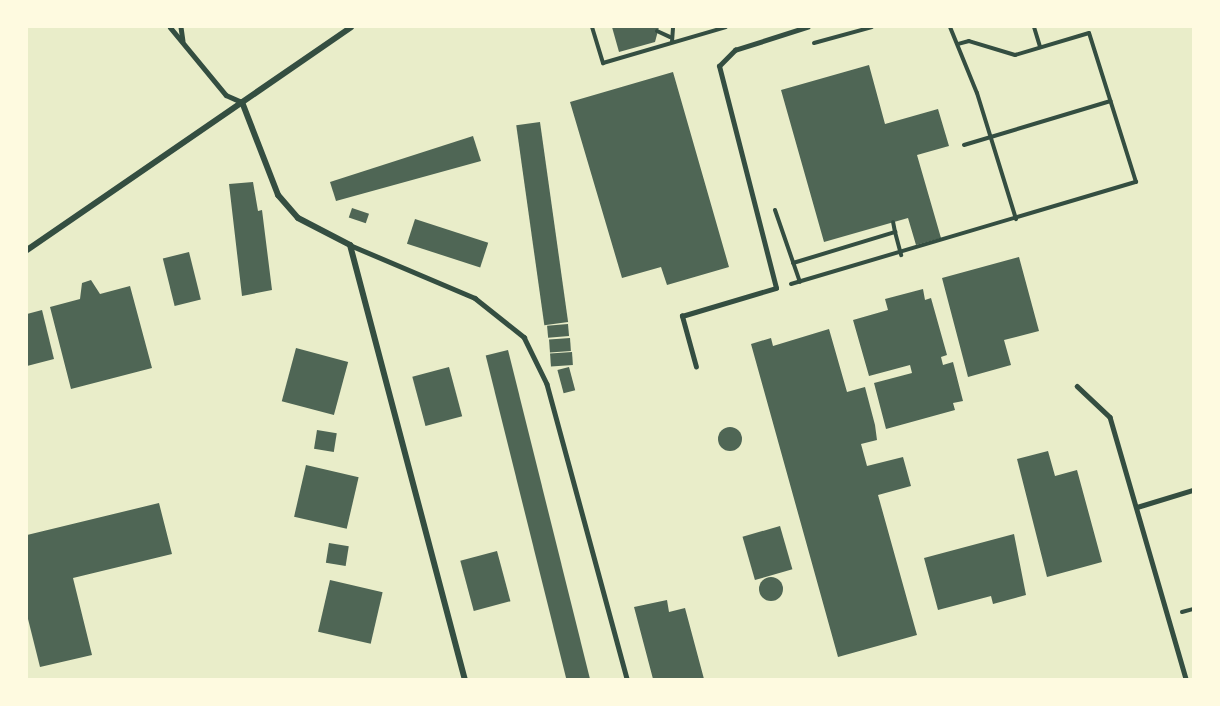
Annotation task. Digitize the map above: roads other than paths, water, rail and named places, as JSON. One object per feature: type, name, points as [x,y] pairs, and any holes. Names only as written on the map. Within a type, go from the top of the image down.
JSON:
[{"type":"street","points":[[27,250],[351,27]]},
{"type":"street","points":[[242,102],[278,195],[298,218],[350,245],[465,679]]},
{"type":"lane","points":[[170,27],[226,94],[242,102]]},
{"type":"lane","points":[[180,27],[184,44]]},
{"type":"lane","points":[[696,367],[682,316],[776,288],[719,66],[735,50],[807,27]]},
{"type":"lane","points":[[350,245],[475,298],[524,337],[546,384],[627,679]]},
{"type":"lane","points":[[1077,386],[1110,417],[1186,679]]},
{"type":"lane","points":[[1137,507],[1193,490]]}]
